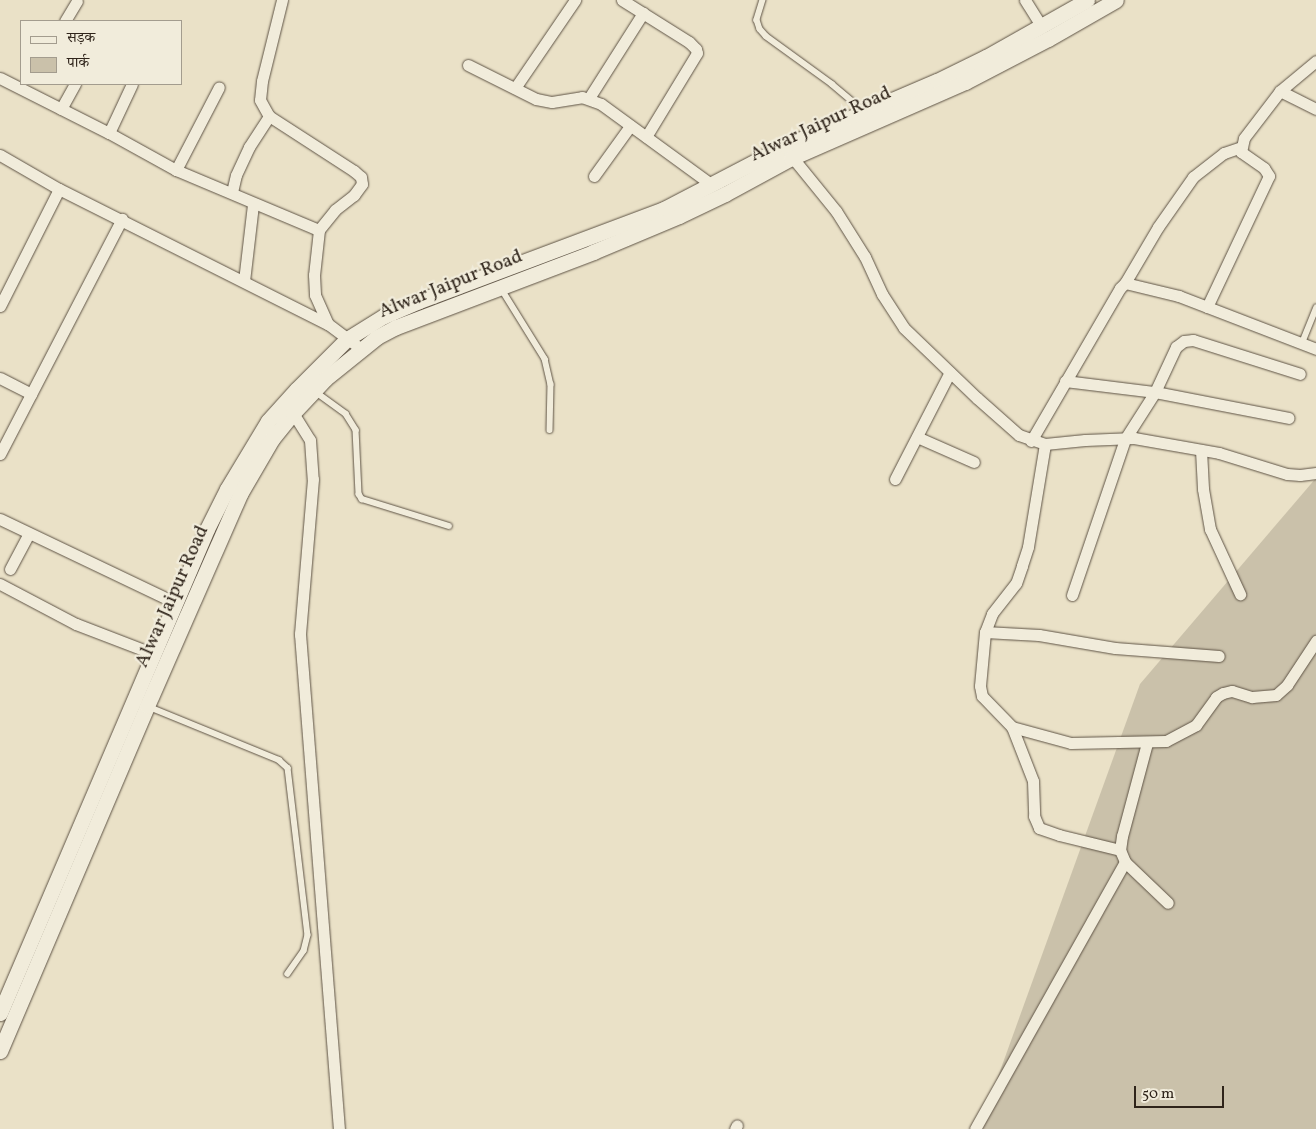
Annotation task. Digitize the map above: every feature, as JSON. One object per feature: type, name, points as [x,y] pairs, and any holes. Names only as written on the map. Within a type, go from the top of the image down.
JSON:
[{"type":"main road","name":"Alwar Jaipur Road","points":[[2,1004],[154,654],[169,638],[240,494],[272,439],[314,390],[361,349],[396,327],[637,235],[725,194],[788,152],[864,111],[937,81],[1087,0]]},
{"type":"main road","name":"Alwar Jaipur Road","points":[[0,1051],[147,706],[169,638],[176,604],[211,521],[249,449],[268,421],[297,388],[347,339],[384,316],[419,301],[628,224],[788,152],[965,82],[1056,35],[1116,0]]},
{"type":"street","points":[[282,0],[260,93],[260,100],[269,116],[361,177],[362,184],[359,190],[335,210],[319,230],[314,275],[315,295],[328,324]]},
{"type":"street","points":[[515,88],[575,0]]},
{"type":"street","points":[[622,0],[689,42],[698,53],[646,137]]},
{"type":"street","points":[[1025,0],[1040,26]]},
{"type":"street","points":[[66,20],[77,1]]},
{"type":"street","points":[[589,98],[643,13]]},
{"type":"street","points":[[1207,307],[1269,176],[1264,168],[1244,156],[1241,146],[1244,138],[1280,91],[1316,61]]},
{"type":"street","points":[[468,65],[536,99],[552,102],[582,97],[589,98],[712,185]]},
{"type":"street","points":[[0,78],[27,88],[61,109],[176,170],[319,230]]},
{"type":"street","points":[[61,109],[74,85]]},
{"type":"street","points":[[109,133],[132,85]]},
{"type":"street","points":[[176,170],[219,87]]},
{"type":"street","points":[[1280,91],[1316,109]]},
{"type":"street","points":[[232,192],[236,175],[249,146],[269,116]]},
{"type":"street","points":[[594,176],[630,126]]},
{"type":"street","points":[[1031,441],[1120,288],[1125,283],[1158,227],[1193,177],[1224,154],[1241,146]]},
{"type":"street","points":[[788,152],[836,212],[865,256],[882,294],[904,328],[1008,427],[1031,441],[1045,444],[1125,439],[1219,453],[1287,474],[1316,473]]},
{"type":"street","points":[[0,155],[59,189],[244,280],[328,324],[361,349]]},
{"type":"street","points":[[0,306],[59,189]]},
{"type":"street","points":[[244,280],[254,204]]},
{"type":"street","points":[[0,454],[122,219]]},
{"type":"street","points":[[1125,283],[1179,296],[1316,349]]},
{"type":"street","points":[[1072,595],[1125,439],[1155,392],[1176,347],[1184,341],[1193,340],[1300,374]]},
{"type":"street","points":[[895,479],[950,372]]},
{"type":"street","points":[[0,378],[31,394]]},
{"type":"street","points":[[1065,381],[1155,392],[1289,418]]},
{"type":"street","points":[[293,413],[310,440],[313,479],[300,634],[339,1129]]},
{"type":"street","points":[[917,437],[974,462]]},
{"type":"street","points":[[1045,444],[1028,547],[1016,584],[992,614],[985,632],[980,686],[982,696],[1012,727],[1034,781],[1034,816],[1039,828],[1059,836],[1120,850]]},
{"type":"street","points":[[1200,450],[1203,489],[1210,529],[1240,594]]},
{"type":"street","points":[[0,519],[176,604]]},
{"type":"street","points":[[10,569],[29,534]]},
{"type":"street","points":[[0,584],[76,624],[154,654]]},
{"type":"street","points":[[985,632],[1039,635],[1115,648],[1219,656]]},
{"type":"street","points":[[1012,727],[1071,743],[1147,743],[1166,741],[1187,732],[1196,725],[1216,697],[1223,693],[1232,691],[1252,697],[1276,695],[1287,685],[1316,641]]},
{"type":"street","points":[[1147,743],[1120,850],[1125,862],[1168,903]]},
{"type":"street","points":[[975,1129],[1125,862]]},
{"type":"lane","points":[[763,0],[757,20],[760,29],[766,36],[832,84],[864,111]]},
{"type":"lane","points":[[500,286],[544,360],[551,384],[550,430]]},
{"type":"lane","points":[[1302,343],[1316,308]]},
{"type":"lane","points":[[314,390],[346,414],[356,430],[359,494],[362,500],[449,526]]},
{"type":"lane","points":[[147,706],[279,760],[288,768],[295,809],[308,935],[304,951],[288,974]]},
{"type":"green space","points":[[1316,478],[1316,1129],[979,1129],[1140,684]]}]
